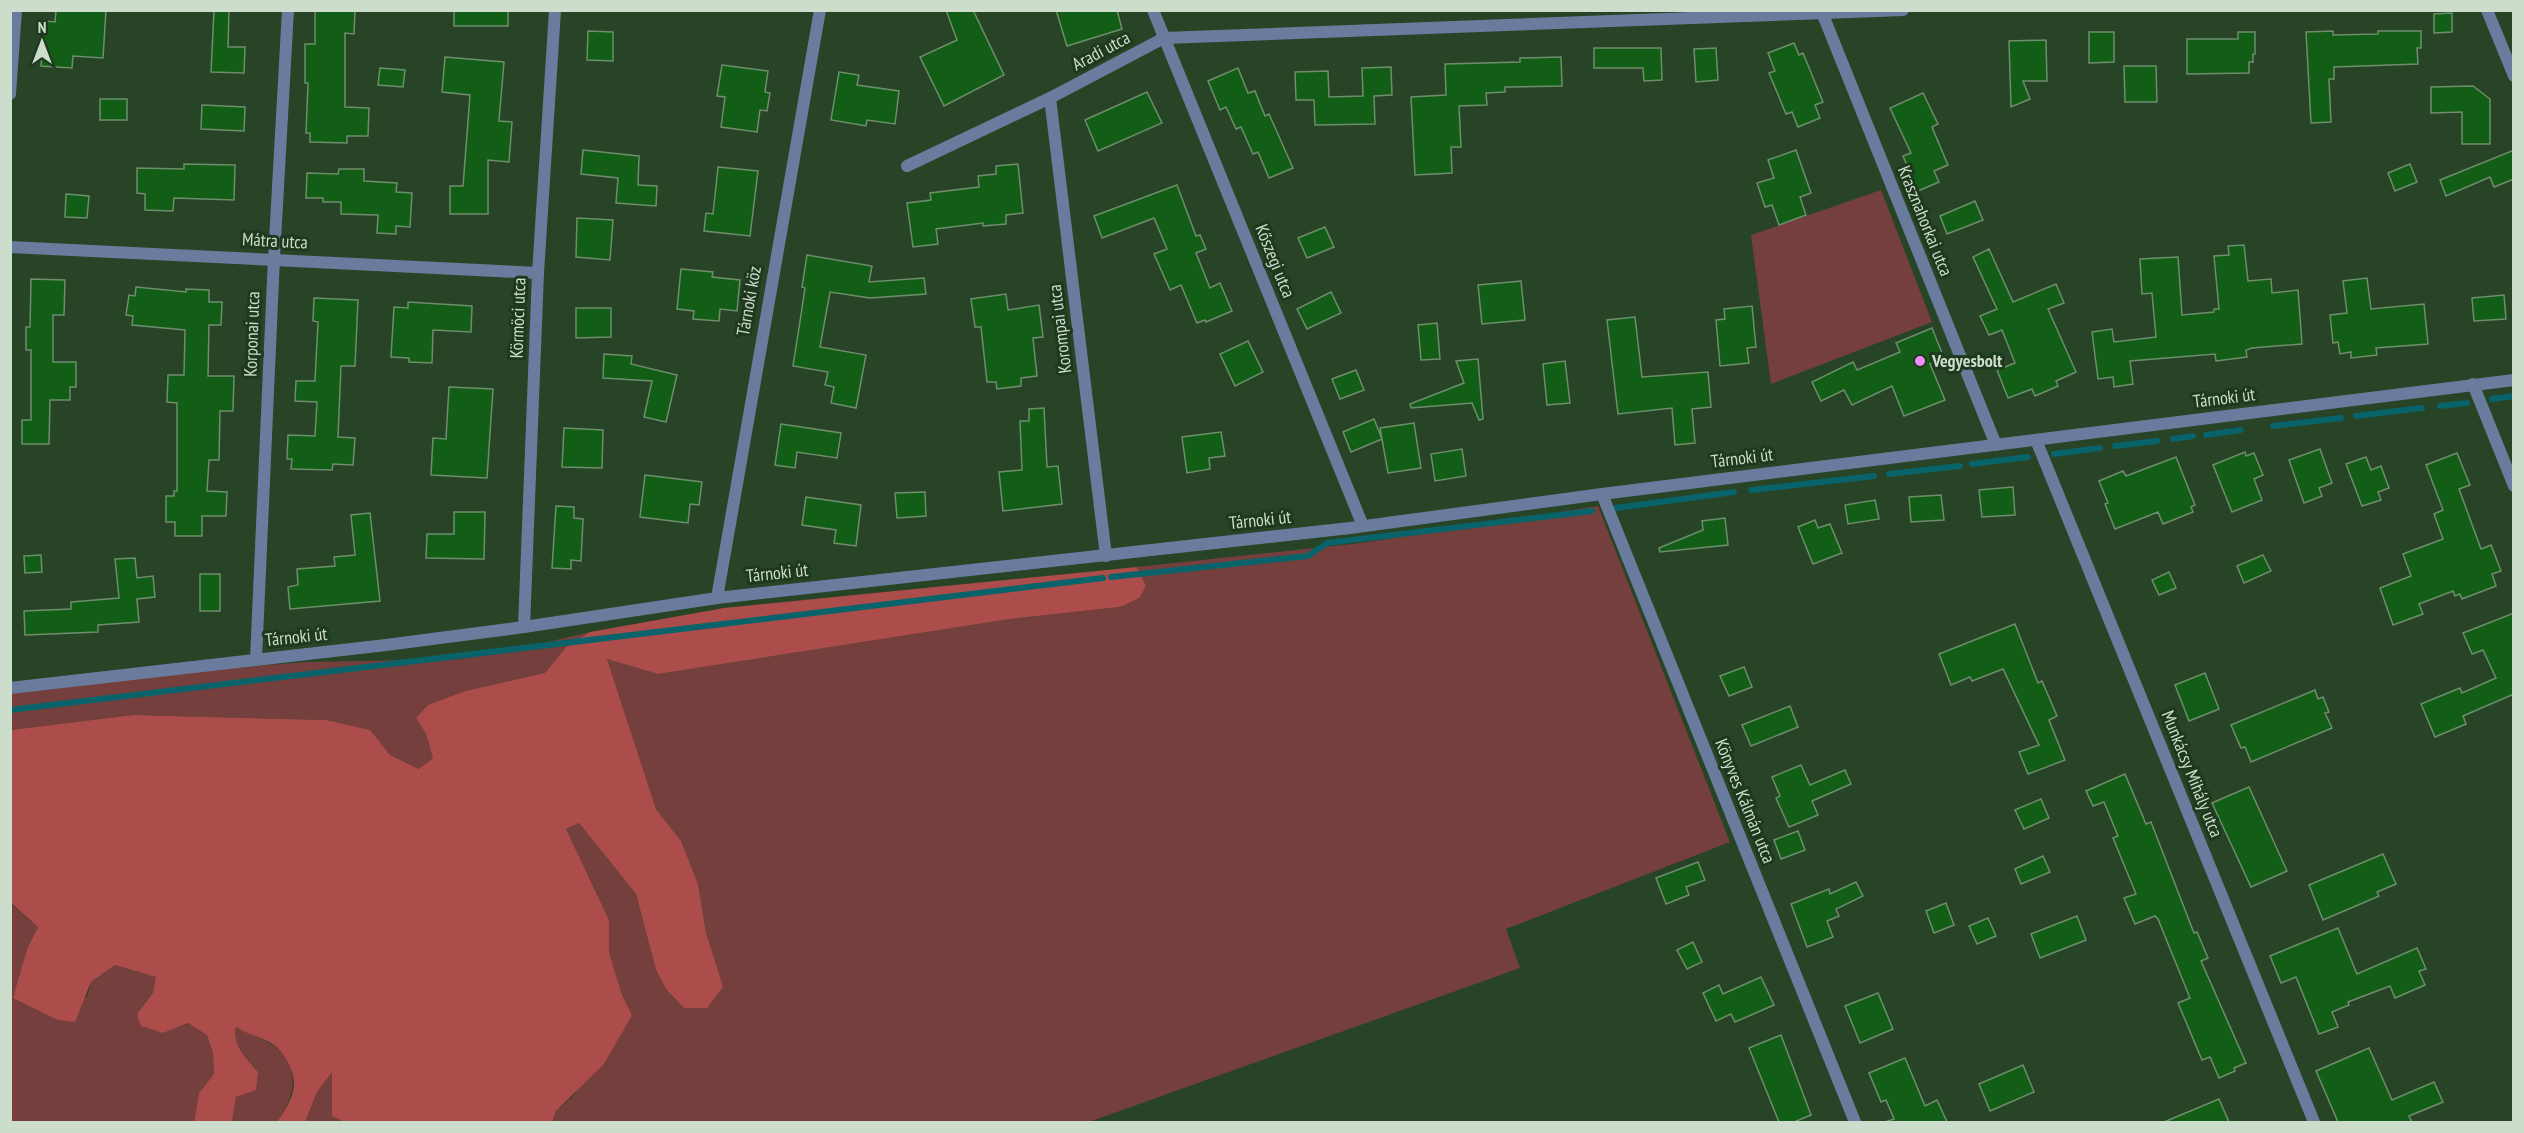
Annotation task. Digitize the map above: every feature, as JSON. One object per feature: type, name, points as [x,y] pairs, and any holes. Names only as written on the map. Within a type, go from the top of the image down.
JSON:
[{"type":"street","points":[[10,94],[16,10]]},
{"type":"street","name":"Korponai utca","points":[[256,659],[288,10]]},
{"type":"street","name":"Körmöci utca","points":[[524,627],[538,273],[555,10]]},
{"type":"street","name":"Tárnoki köz","points":[[717,598],[819,10]]},
{"type":"street","name":"Kőszegi utca","points":[[1153,10],[1363,526]]},
{"type":"street","name":"Aradi utca","points":[[907,166],[1050,98],[1164,38],[1903,10]]},
{"type":"street","points":[[2487,10],[2514,76]]},
{"type":"street","name":"Krasznahorkai utca","points":[[1822,12],[1996,445]]},
{"type":"street","name":"Korompai utca","points":[[1050,98],[1106,556]]},
{"type":"street","name":"Mátra utca","points":[[10,247],[274,258],[538,273]]},
{"type":"street","name":"Tárnoki út","points":[[10,688],[524,627],[717,598],[1363,526],[2514,380]]},
{"type":"street","points":[[2473,384],[2514,486]]},
{"type":"street","name":"Munkácsy Mihály utca","points":[[2036,440],[2314,1122]]},
{"type":"street","name":"Könyves Kálmán utca","points":[[1602,494],[1855,1122]]},
{"type":"shaded area","points":[[1881,190],[1932,322],[1771,384],[1751,235]]},
{"type":"shaded area","points":[[1598,506],[1730,842],[1506,929],[1520,968],[1089,1122],[552,1122],[556,1111],[573,1096],[632,1015],[622,995],[609,952],[609,920],[566,829],[579,823],[636,894],[656,970],[666,989],[684,1008],[707,1008],[706,933],[698,884],[681,841],[656,809],[607,659],[658,674],[1010,619],[1120,607],[1146,586],[1137,567],[1361,543]]},
{"type":"shaded area","points":[[1137,567],[1146,586],[1139,598],[1120,607],[1010,619],[658,674],[607,659],[656,809],[681,841],[698,884],[706,933],[723,987],[707,1008],[684,1008],[666,989],[656,970],[636,894],[579,823],[566,829],[609,920],[609,952],[622,995],[632,1015],[604,1064],[556,1111],[552,1122],[345,1122],[332,1116],[332,1072],[317,1092],[305,1122],[277,1122],[294,1088],[290,1066],[275,1046],[236,1027],[238,1046],[258,1072],[256,1090],[236,1097],[232,1122],[194,1122],[199,1093],[214,1074],[213,1053],[207,1035],[188,1023],[163,1033],[141,1026],[137,1014],[153,993],[156,977],[115,965],[91,982],[75,1022],[58,1020],[13,998],[27,949],[38,927],[11,903],[11,730],[133,715],[326,720],[370,730],[390,755],[419,769],[433,758],[426,734],[416,718],[428,705],[465,691],[545,673],[566,647],[590,632],[724,608]]},
{"type":"shaded area","points":[[590,632],[566,647],[545,673],[465,691],[428,705],[416,718],[426,734],[433,758],[419,769],[390,755],[369,730],[326,720],[133,715],[11,730],[10,687],[305,662],[462,659]]},
{"type":"shaded area","points":[[10,903],[38,927],[27,949],[13,999],[87,997],[91,982],[115,965],[157,977],[153,993],[137,1014],[163,1033],[188,1023],[207,1035],[213,1053],[214,1074],[199,1093],[194,1122],[11,1122]]},
{"type":"shaded area","points":[[236,1027],[273,1045],[282,1054],[292,1072],[293,1082],[288,1103],[277,1122],[232,1122],[236,1097],[258,1072],[239,1046]]},
{"type":"shaded area","points":[[332,1071],[332,1115],[345,1122],[305,1122],[317,1092]]},
{"type":"building","points":[[56,10],[106,10],[103,58],[73,56],[72,68],[41,66],[44,21],[55,22]]},
{"type":"building","points":[[214,10],[229,10],[228,47],[245,47],[244,73],[211,72]]},
{"type":"building","points":[[315,10],[355,10],[354,34],[345,33],[345,107],[369,108],[368,136],[347,136],[347,143],[310,142],[310,133],[306,133],[308,83],[305,83],[305,44],[315,44]]},
{"type":"building","points":[[454,10],[508,10],[508,26],[454,26]]},
{"type":"building","points":[[946,10],[973,10],[1004,75],[944,106],[920,57],[957,40]]},
{"type":"building","points":[[1056,10],[1117,10],[1122,29],[1067,46]]},
{"type":"building","points":[[2452,13],[2452,32],[2434,33],[2434,14]]},
{"type":"building","points":[[588,31],[613,32],[613,61],[587,60]]},
{"type":"building","points":[[2333,31],[2333,35],[2378,34],[2378,31],[2421,31],[2421,48],[2417,48],[2418,64],[2334,67],[2334,79],[2329,79],[2331,122],[2311,123],[2306,32]]},
{"type":"building","points":[[2089,32],[2114,32],[2114,62],[2089,63]]},
{"type":"building","points":[[2238,32],[2255,32],[2255,54],[2253,54],[2253,62],[2249,62],[2249,73],[2187,74],[2187,39],[2238,39]]},
{"type":"building","points":[[2046,40],[2047,81],[2023,81],[2030,99],[2011,107],[2009,41]]},
{"type":"building","points":[[1794,43],[1799,55],[1803,53],[1823,102],[1815,105],[1820,118],[1798,127],[1792,112],[1786,114],[1769,73],[1775,71],[1768,53]]},
{"type":"building","points":[[1594,48],[1661,48],[1662,80],[1644,81],[1643,68],[1594,68]]},
{"type":"building","points":[[1716,48],[1718,80],[1696,82],[1694,49]]},
{"type":"building","points":[[445,57],[504,62],[499,121],[512,122],[509,162],[488,160],[488,214],[450,214],[450,186],[463,186],[470,95],[442,92]]},
{"type":"building","points":[[1561,57],[1562,86],[1505,87],[1505,92],[1486,93],[1487,105],[1459,106],[1461,147],[1451,147],[1452,173],[1415,175],[1411,97],[1446,95],[1445,64],[1520,62],[1520,58]]},
{"type":"building","points":[[722,65],[768,71],[765,92],[770,93],[767,111],[760,110],[757,132],[721,127],[725,97],[717,96]]},
{"type":"building","points":[[2124,66],[2156,66],[2157,102],[2125,102]]},
{"type":"building","points":[[1391,67],[1392,95],[1374,96],[1375,124],[1315,125],[1314,100],[1296,100],[1295,72],[1328,71],[1329,97],[1363,96],[1362,68]]},
{"type":"building","points":[[380,68],[405,70],[403,87],[378,85]]},
{"type":"building","points":[[1238,68],[1248,93],[1255,91],[1265,116],[1269,114],[1293,168],[1269,178],[1258,152],[1253,154],[1241,127],[1236,129],[1226,107],[1220,110],[1208,81]]},
{"type":"building","points":[[839,72],[859,75],[857,85],[899,91],[895,124],[867,120],[866,126],[831,120]]},
{"type":"building","points":[[2473,86],[2490,99],[2490,144],[2462,144],[2462,112],[2431,113],[2431,87]]},
{"type":"building","points":[[1147,92],[1162,123],[1098,151],[1085,120]]},
{"type":"building","points":[[1923,93],[1938,124],[1932,127],[1948,165],[1934,171],[1939,182],[1918,191],[1903,156],[1911,153],[1890,108]]},
{"type":"building","points":[[100,99],[127,99],[127,120],[100,120]]},
{"type":"building","points":[[202,105],[245,107],[244,131],[201,129]]},
{"type":"building","points":[[583,150],[639,156],[638,185],[657,186],[656,206],[616,203],[618,178],[581,174]]},
{"type":"building","points":[[1796,150],[1811,193],[1800,197],[1806,215],[1779,225],[1772,205],[1765,207],[1757,183],[1774,178],[1768,160]]},
{"type":"building","points":[[2514,150],[2514,179],[2494,187],[2490,177],[2446,196],[2440,180]]},
{"type":"building","points":[[184,164],[235,165],[234,200],[174,198],[173,211],[145,210],[145,194],[137,193],[137,168],[184,169]]},
{"type":"building","points":[[1018,164],[1023,213],[1006,215],[1006,224],[983,226],[983,223],[936,229],[938,244],[913,247],[907,203],[931,200],[930,193],[979,187],[978,176],[996,174],[996,166]]},
{"type":"building","points":[[2410,164],[2417,182],[2395,191],[2388,173]]},
{"type":"building","points":[[718,167],[758,171],[750,236],[704,231],[706,213],[713,214]]},
{"type":"building","points":[[339,169],[364,169],[364,181],[397,183],[396,192],[412,193],[410,227],[396,226],[396,234],[377,233],[378,215],[341,214],[341,202],[323,202],[323,198],[306,198],[307,173],[338,174]]},
{"type":"building","points":[[1177,185],[1196,236],[1200,235],[1206,249],[1196,253],[1210,288],[1220,283],[1232,311],[1206,322],[1205,320],[1197,323],[1181,285],[1170,290],[1154,254],[1167,249],[1154,218],[1102,238],[1094,216]]},
{"type":"building","points":[[66,194],[89,196],[87,218],[65,217]]},
{"type":"building","points":[[1975,201],[1983,220],[1947,234],[1940,216]]},
{"type":"building","points":[[577,218],[613,220],[610,260],[576,257]]},
{"type":"building","points":[[1325,227],[1334,247],[1307,258],[1298,238]]},
{"type":"building","points":[[2244,245],[2248,281],[2271,279],[2272,293],[2298,290],[2302,344],[2252,348],[2246,350],[2247,357],[2216,361],[2215,354],[2130,361],[2133,384],[2114,387],[2113,377],[2098,379],[2092,332],[2112,329],[2114,342],[2156,337],[2152,293],[2142,294],[2140,259],[2178,257],[2182,315],[2214,312],[2214,309],[2219,309],[2214,256],[2229,255],[2228,246]]},
{"type":"building","points":[[1989,249],[2013,302],[2056,284],[2064,303],[2048,309],[2076,372],[2056,381],[2058,386],[2035,396],[2032,389],[2008,398],[1997,370],[2015,363],[2002,330],[1989,335],[1980,316],[1997,309],[1973,257]]},
{"type":"building","points":[[807,255],[872,266],[869,282],[924,278],[926,294],[870,298],[830,292],[820,347],[866,355],[856,408],[831,403],[834,387],[825,385],[828,372],[793,366],[805,288],[802,287]]},
{"type":"building","points":[[681,269],[713,272],[712,277],[740,280],[737,311],[720,309],[719,321],[693,319],[694,311],[677,309]]},
{"type":"building","points":[[2367,278],[2371,309],[2424,304],[2428,344],[2376,348],[2377,355],[2351,358],[2351,352],[2340,354],[2338,342],[2333,343],[2330,315],[2347,313],[2343,281]]},
{"type":"building","points":[[31,279],[65,280],[64,315],[53,315],[53,362],[76,362],[76,387],[70,387],[70,400],[50,400],[49,444],[22,444],[22,420],[31,420],[31,350],[26,350],[26,327],[30,327]]},
{"type":"building","points":[[1521,281],[1525,320],[1482,324],[1478,285]]},
{"type":"building","points":[[136,287],[186,292],[186,289],[209,290],[209,302],[222,302],[221,325],[209,325],[208,376],[234,376],[233,411],[220,411],[219,460],[209,460],[207,491],[227,492],[226,516],[202,516],[202,536],[175,536],[175,522],[166,522],[166,496],[174,496],[174,491],[177,491],[177,403],[167,402],[168,375],[184,375],[185,330],[132,325],[133,316],[126,315],[129,295],[135,296]]},
{"type":"building","points":[[1331,292],[1341,313],[1307,329],[1297,309]]},
{"type":"building","points":[[1006,294],[1008,310],[1039,305],[1043,337],[1033,338],[1037,376],[1021,378],[1021,386],[997,389],[996,382],[987,382],[981,327],[975,327],[971,299]]},
{"type":"building","points":[[2504,295],[2506,319],[2474,321],[2472,298]]},
{"type":"building","points":[[314,298],[358,300],[355,366],[341,366],[338,437],[355,438],[353,465],[333,464],[332,470],[291,469],[292,459],[287,459],[288,435],[315,436],[317,402],[295,401],[296,381],[315,381],[318,322],[313,321]]},
{"type":"building","points":[[408,302],[472,306],[471,332],[433,330],[432,363],[409,362],[409,358],[391,357],[394,307],[408,308]]},
{"type":"building","points":[[1752,306],[1756,347],[1747,348],[1749,363],[1720,366],[1716,320],[1725,319],[1724,309]]},
{"type":"building","points":[[576,308],[611,308],[611,337],[576,338]]},
{"type":"building","points":[[1635,317],[1642,377],[1708,372],[1711,407],[1692,409],[1695,443],[1675,445],[1672,408],[1618,414],[1607,320]]},
{"type":"building","points":[[1437,323],[1440,359],[1421,360],[1418,325]]},
{"type":"building","points":[[1932,328],[1944,358],[1930,364],[1945,400],[1904,416],[1892,386],[1852,405],[1844,390],[1821,401],[1812,382],[1853,362],[1857,370],[1900,352],[1896,343]]},
{"type":"building","points":[[1248,341],[1263,372],[1235,386],[1220,354]]},
{"type":"building","points":[[604,354],[632,356],[631,364],[677,375],[666,422],[644,417],[652,381],[603,378]]},
{"type":"building","points":[[1478,359],[1483,419],[1479,420],[1472,403],[1411,408],[1410,404],[1464,383],[1456,361]]},
{"type":"building","points":[[1565,361],[1570,403],[1547,405],[1543,364]]},
{"type":"building","points":[[1356,370],[1364,390],[1340,399],[1332,379]]},
{"type":"building","points":[[449,387],[493,389],[487,478],[431,475],[433,438],[446,439]]},
{"type":"building","points":[[1044,408],[1047,467],[1058,466],[1062,504],[1003,511],[999,472],[1022,470],[1020,421],[1029,421],[1029,409]]},
{"type":"building","points":[[1374,419],[1382,439],[1351,452],[1343,432]]},
{"type":"building","points":[[1414,423],[1421,468],[1388,473],[1380,428]]},
{"type":"building","points":[[781,424],[841,433],[837,458],[797,452],[795,468],[775,465]]},
{"type":"building","points":[[564,428],[603,430],[602,468],[562,467]]},
{"type":"building","points":[[1221,432],[1225,456],[1209,458],[1210,469],[1187,473],[1182,437]]},
{"type":"building","points":[[1462,449],[1466,476],[1435,481],[1431,454]]},
{"type":"building","points":[[2320,449],[2332,483],[2319,488],[2322,496],[2304,503],[2289,460]]},
{"type":"building","points":[[2245,452],[2246,456],[2254,453],[2263,475],[2254,479],[2262,500],[2232,512],[2213,465]]},
{"type":"building","points":[[2457,453],[2470,485],[2459,489],[2481,549],[2491,545],[2501,571],[2492,574],[2496,586],[2462,599],[2460,594],[2455,596],[2453,591],[2419,604],[2423,614],[2393,625],[2380,588],[2411,576],[2403,554],[2443,539],[2434,514],[2443,510],[2426,465]]},
{"type":"building","points":[[2176,457],[2195,505],[2191,507],[2193,512],[2163,524],[2158,512],[2115,529],[2099,481],[2123,471],[2126,476]]},
{"type":"building","points":[[2366,457],[2371,470],[2381,466],[2389,488],[2378,492],[2381,500],[2362,506],[2346,464]]},
{"type":"building","points":[[645,475],[702,482],[699,505],[690,504],[688,523],[640,517]]},
{"type":"building","points":[[2013,487],[2015,515],[1982,517],[1979,490]]},
{"type":"building","points":[[925,492],[926,516],[897,518],[895,493]]},
{"type":"building","points":[[1941,495],[1944,520],[1911,522],[1909,497]]},
{"type":"building","points":[[806,497],[861,505],[856,546],[834,543],[836,530],[802,525]]},
{"type":"building","points":[[1875,500],[1879,519],[1848,524],[1845,505]]},
{"type":"building","points":[[556,506],[574,507],[574,518],[583,519],[581,561],[571,560],[571,569],[552,568]]},
{"type":"building","points":[[454,512],[485,512],[484,559],[426,558],[427,534],[454,534]]},
{"type":"building","points":[[370,513],[380,601],[290,609],[288,587],[298,585],[297,569],[335,566],[334,557],[355,555],[351,515]]},
{"type":"building","points":[[1725,518],[1728,545],[1660,552],[1659,548],[1703,530],[1702,521]]},
{"type":"building","points":[[1815,520],[1818,528],[1830,524],[1842,553],[1813,564],[1798,527]]},
{"type":"building","points":[[41,555],[42,572],[25,573],[24,556]]},
{"type":"building","points":[[2263,555],[2271,571],[2244,583],[2237,566]]},
{"type":"building","points":[[135,558],[137,578],[153,576],[155,597],[137,599],[139,622],[98,625],[98,632],[25,635],[24,611],[71,609],[71,602],[119,598],[115,559]]},
{"type":"building","points":[[2169,572],[2176,588],[2159,595],[2152,580]]},
{"type":"building","points":[[200,574],[220,574],[220,611],[200,611]]},
{"type":"building","points":[[2514,613],[2514,694],[2463,716],[2466,724],[2435,737],[2421,704],[2460,688],[2462,693],[2496,678],[2483,650],[2472,654],[2463,633]]},
{"type":"building","points":[[2015,624],[2038,683],[2042,681],[2057,716],[2049,720],[2065,760],[2028,774],[2019,752],[2039,745],[2003,669],[1972,681],[1970,677],[1951,685],[1939,654]]},
{"type":"building","points":[[1744,667],[1752,687],[1729,696],[1720,676]]},
{"type":"building","points":[[2205,673],[2219,709],[2189,721],[2175,685]]},
{"type":"building","points":[[2315,690],[2318,699],[2323,697],[2329,712],[2325,713],[2332,728],[2251,762],[2245,747],[2241,748],[2231,725]]},
{"type":"building","points":[[1790,706],[1798,727],[1751,746],[1742,725]]},
{"type":"building","points":[[1801,765],[1810,785],[1845,770],[1851,784],[1812,801],[1818,815],[1789,827],[1776,798],[1780,796],[1772,777]]},
{"type":"building","points":[[2125,774],[2146,824],[2151,822],[2194,933],[2197,932],[2208,958],[2201,961],[2246,1063],[2219,1078],[2210,1057],[2202,1060],[2178,1003],[2190,998],[2158,919],[2155,916],[2135,924],[2124,898],[2136,894],[2113,838],[2118,836],[2104,802],[2093,806],[2086,791]]},
{"type":"building","points":[[2249,787],[2287,871],[2251,887],[2212,803]]},
{"type":"building","points":[[2041,799],[2049,818],[2024,829],[2015,810]]},
{"type":"building","points":[[1798,831],[1805,850],[1781,859],[1774,840]]},
{"type":"building","points":[[2383,854],[2396,884],[2377,892],[2379,896],[2323,920],[2309,885]]},
{"type":"building","points":[[2043,856],[2050,872],[2021,884],[2015,869]]},
{"type":"building","points":[[1698,862],[1705,880],[1686,887],[1689,895],[1666,904],[1656,878]]},
{"type":"building","points":[[1856,882],[1863,896],[1836,909],[1839,916],[1827,921],[1833,937],[1807,947],[1791,904],[1829,889],[1830,894]]},
{"type":"building","points":[[1946,903],[1954,925],[1934,933],[1926,911]]},
{"type":"building","points":[[2077,916],[2086,940],[2040,958],[2031,934]]},
{"type":"building","points":[[1988,918],[1996,936],[1977,944],[1969,926]]},
{"type":"building","points":[[2338,928],[2357,974],[2417,948],[2426,969],[2419,971],[2425,985],[2395,998],[2390,986],[2348,1002],[2349,1005],[2332,1012],[2338,1027],[2319,1034],[2296,977],[2281,983],[2270,956]]},
{"type":"building","points":[[1693,942],[1702,962],[1687,969],[1677,950]]},
{"type":"building","points":[[1761,977],[1774,1005],[1735,1022],[1731,1014],[1716,1021],[1703,993],[1719,985],[1723,994]]},
{"type":"building","points":[[1878,993],[1893,1029],[1860,1043],[1845,1006]]},
{"type":"building","points":[[1781,1035],[1811,1115],[1794,1122],[1779,1122],[1749,1048]]},
{"type":"building","points":[[2369,1048],[2392,1100],[2434,1082],[2443,1102],[2409,1116],[2412,1122],[2338,1122],[2316,1071]]},
{"type":"building","points":[[1905,1058],[1925,1106],[1937,1100],[1947,1122],[1885,1122],[1894,1119],[1886,1100],[1881,1102],[1869,1073]]},
{"type":"building","points":[[2023,1065],[2034,1092],[1990,1111],[1979,1084]]},
{"type":"building","points":[[2219,1099],[2229,1122],[2164,1122]]},
{"type":"waterway","points":[[2492,399],[2514,396]]},
{"type":"waterway","points":[[2440,406],[2467,403]]},
{"type":"waterway","points":[[2356,416],[2422,408]]},
{"type":"waterway","points":[[2273,426],[2341,418]]},
{"type":"waterway","points":[[2206,435],[2241,430]]},
{"type":"waterway","points":[[2173,439],[2193,436]]},
{"type":"waterway","points":[[2115,446],[2157,441]]},
{"type":"waterway","points":[[2054,454],[2100,448]]},
{"type":"waterway","points":[[1972,464],[2028,457]]},
{"type":"waterway","points":[[1889,474],[1960,466]]},
{"type":"waterway","points":[[1751,490],[1874,476]]},
{"type":"waterway","points":[[1616,508],[1734,492]]},
{"type":"waterway","points":[[1111,577],[1308,556],[1327,543],[1592,511]]},
{"type":"waterway","points":[[10,710],[1103,578]]},
{"type":"place","name":"Vegyesbolt","points":[[1920,361]]}]
